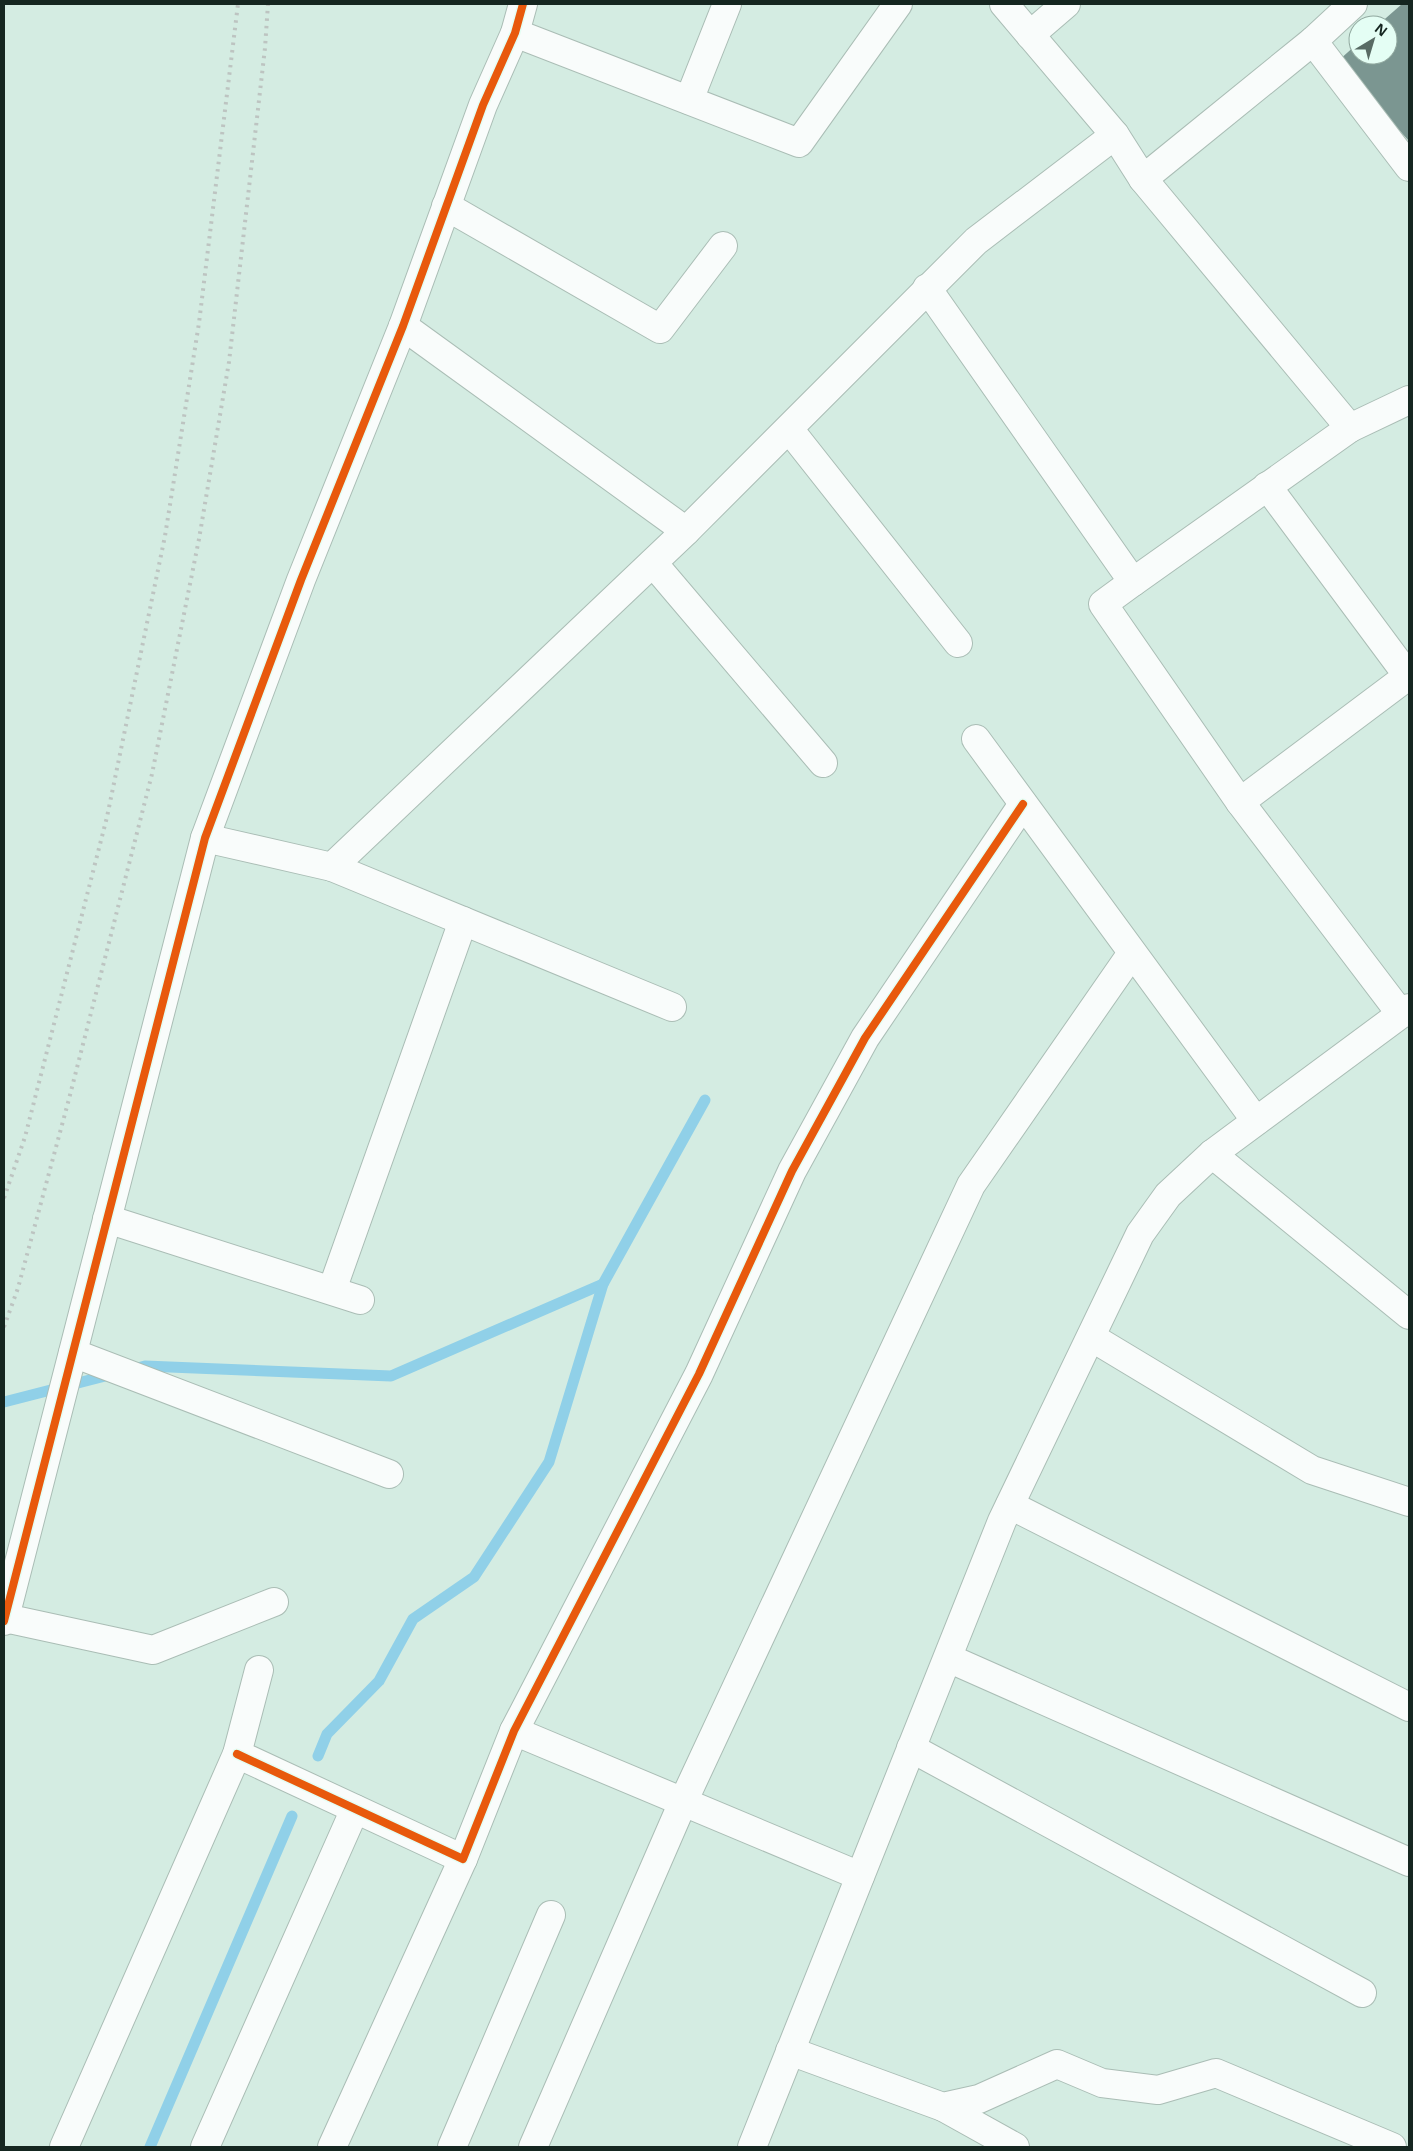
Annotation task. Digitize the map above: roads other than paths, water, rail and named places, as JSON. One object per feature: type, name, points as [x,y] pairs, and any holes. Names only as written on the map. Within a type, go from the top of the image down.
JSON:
[{"type":"street","points":[[274,1602],[152,1650],[4,1619],[205,838],[301,580],[403,326],[483,105],[515,33],[522,4]]},
{"type":"street","points":[[689,100],[727,4]]},
{"type":"street","points":[[515,33],[799,143],[898,4]]},
{"type":"street","points":[[1004,4],[1115,135],[1143,179],[1350,428]]},
{"type":"street","points":[[1030,35],[1066,4]]},
{"type":"street","points":[[1143,179],[1313,41],[1353,4]]},
{"type":"street","points":[[1313,41],[1409,167]]},
{"type":"street","points":[[332,867],[686,531],[976,241],[1115,135]]},
{"type":"street","points":[[446,206],[660,329],[723,246]]},
{"type":"street","points":[[927,288],[1133,582]]},
{"type":"street","points":[[403,326],[686,531]]},
{"type":"street","points":[[752,2147],[1010,1505],[1140,1234],[1168,1195],[1212,1154],[1405,1011],[1240,802],[1103,604],[1266,486],[1350,428],[1409,400]]},
{"type":"street","points":[[789,429],[958,643]]},
{"type":"street","points":[[1240,802],[1408,676],[1266,486]]},
{"type":"street","points":[[653,563],[823,763]]},
{"type":"street","points":[[976,739],[1256,1122]]},
{"type":"street","points":[[332,2147],[462,1859],[514,1731],[699,1374],[792,1170],[865,1038],[1023,804]]},
{"type":"street","points":[[205,838],[332,867],[672,1007]]},
{"type":"street","points":[[332,1290],[463,921]]},
{"type":"street","points":[[533,2147],[683,1802],[971,1185],[1132,953]]},
{"type":"street","points":[[1212,1154],[1409,1315]]},
{"type":"street","points":[[107,1218],[360,1300]]},
{"type":"street","points":[[1091,1337],[1312,1470],[1409,1502]]},
{"type":"street","points":[[73,1353],[389,1474]]},
{"type":"street","points":[[1010,1505],[1409,1707]]},
{"type":"street","points":[[948,1658],[1409,1862]]},
{"type":"street","points":[[64,2147],[237,1754],[260,1670]]},
{"type":"street","points":[[514,1731],[860,1876]]},
{"type":"street","points":[[911,1748],[1362,1993]]},
{"type":"street","points":[[237,1754],[462,1859]]},
{"type":"street","points":[[205,2147],[355,1809]]},
{"type":"street","points":[[452,2147],[551,1915]]},
{"type":"street","points":[[790,2051],[943,2107],[1016,2147]]},
{"type":"street","points":[[943,2107],[979,2099],[1057,2064],[1102,2083],[1158,2090],[1216,2074],[1392,2147]]},
{"type":"waterway","points":[[318,1756],[327,1734],[379,1681],[413,1619],[474,1577],[549,1462],[603,1284],[705,1100]]},
{"type":"waterway","points":[[131,1370],[145,1366],[391,1376],[603,1284]]},
{"type":"waterway","points":[[4,1402],[113,1374]]},
{"type":"waterway","points":[[150,2147],[292,1816]]},
{"type":"railway","points":[[4,1198],[25,1137],[107,817],[165,536],[199,323],[238,4]]},
{"type":"railway","points":[[4,1327],[18,1288],[69,1099],[152,774],[199,539],[229,362],[265,48],[268,4]]}]
